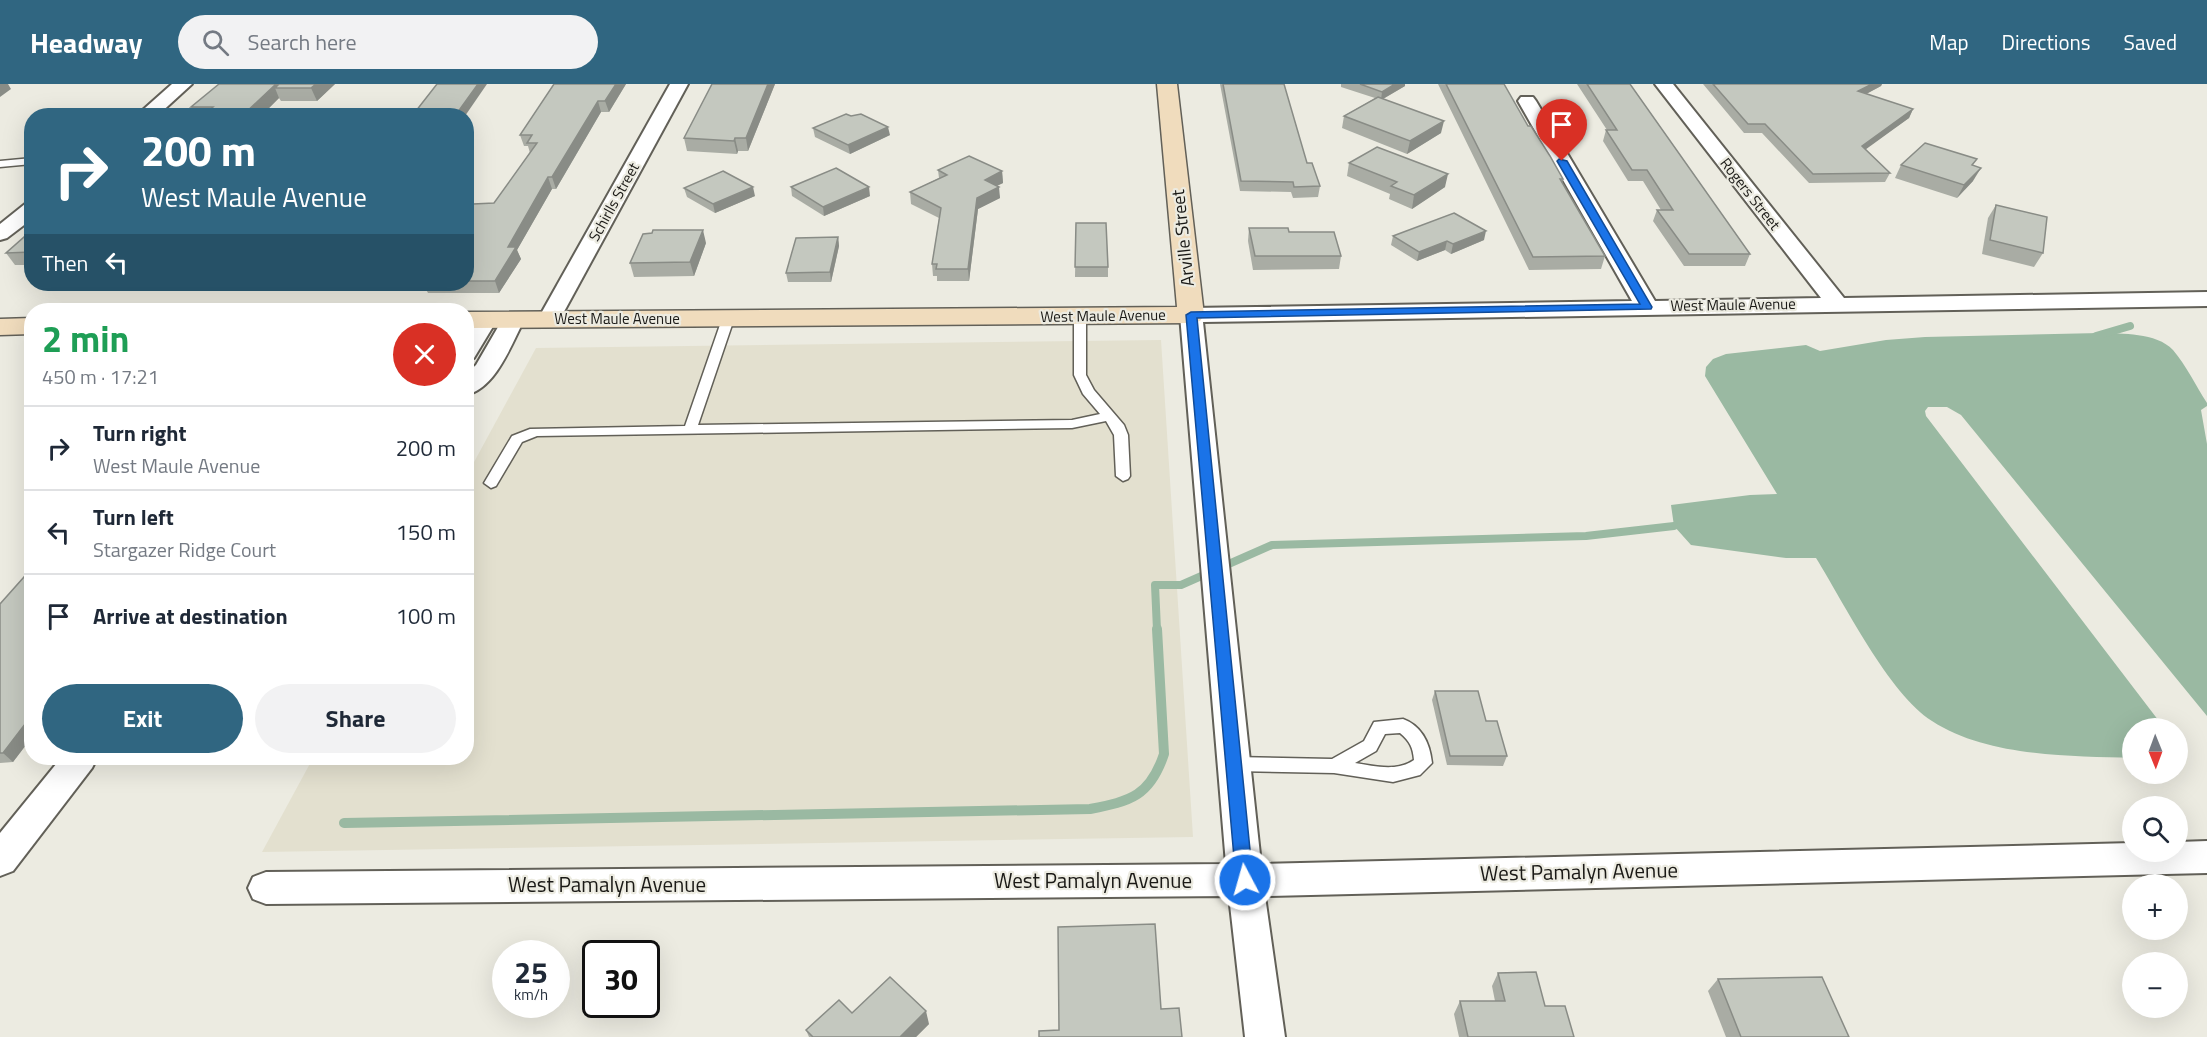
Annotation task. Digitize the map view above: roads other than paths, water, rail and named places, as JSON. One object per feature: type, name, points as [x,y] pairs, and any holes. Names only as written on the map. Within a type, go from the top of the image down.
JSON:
[{"type":"street","points":[[154,108],[183,84]]},
{"type":"street","name":"Schirlls Street","points":[[549,319],[679,84]]},
{"type":"street","name":"Arville Street","points":[[1167,84],[1245,880],[1265,1037]]},
{"type":"street","name":"Rogers Street","points":[[1664,84],[1837,304]]},
{"type":"street","points":[[1527,101],[1647,307]]},
{"type":"street","points":[[0,234],[24,214]]},
{"type":"street","name":"West Maule Avenue","points":[[476,320],[1080,317],[2207,299]]},
{"type":"street","points":[[474,380],[486,369],[513,320]]},
{"type":"street","points":[[0,327],[24,327]]},
{"type":"street","points":[[7,843],[74,765]]},
{"type":"street","name":"West Pamalyn Avenue","points":[[266,888],[1245,880],[2207,856]]},
{"type":"lane","points":[[0,164],[24,161]]},
{"type":"lane","points":[[1080,317],[1080,375],[1088,391],[1109,415],[1121,435],[1123,476]]},
{"type":"lane","points":[[690,430],[728,319]]},
{"type":"lane","points":[[491,483],[517,439],[529,434],[1072,424],[1109,415]]},
{"type":"lane","points":[[1234,764],[1334,766],[1394,775],[1416,770],[1423,763],[1422,747],[1414,734],[1403,726],[1380,728],[1370,746],[1334,766]]},
{"type":"waterway","points":[[2096,336],[2130,326]]},
{"type":"waterway","points":[[1157,630],[1155,585],[1181,585],[1272,545],[1586,536],[1674,526]]},
{"type":"waterway","points":[[344,823],[1090,809],[1117,803],[1145,788],[1164,754],[1157,629]]}]
